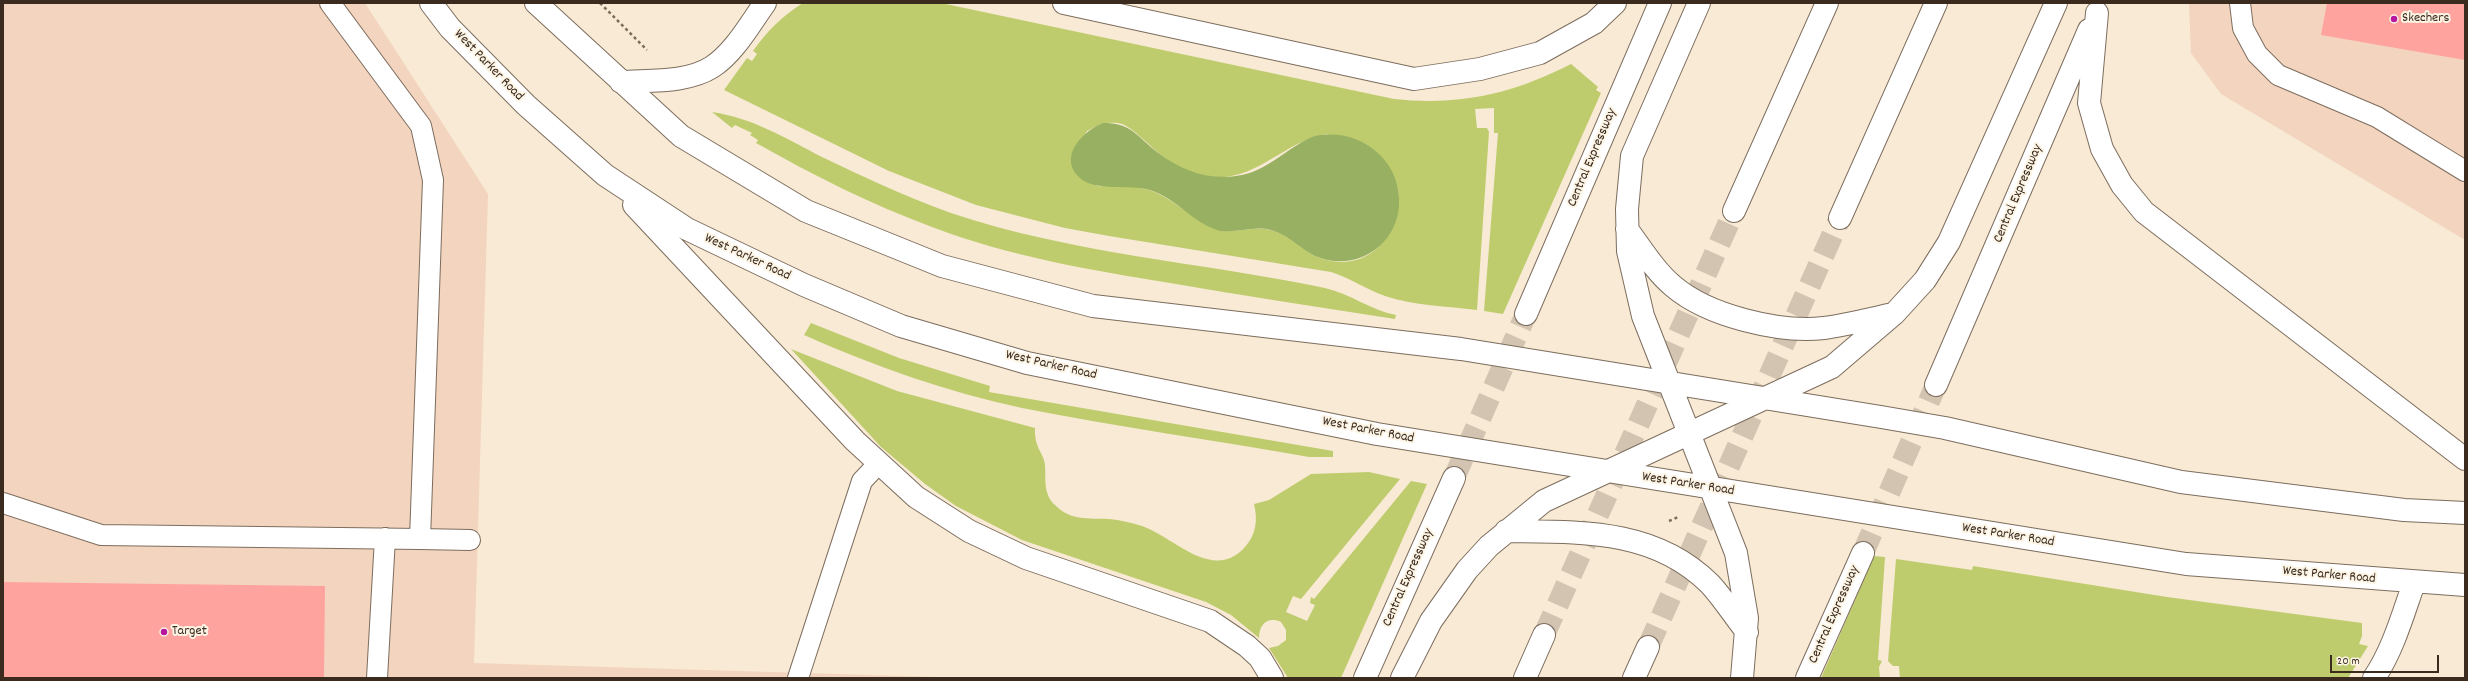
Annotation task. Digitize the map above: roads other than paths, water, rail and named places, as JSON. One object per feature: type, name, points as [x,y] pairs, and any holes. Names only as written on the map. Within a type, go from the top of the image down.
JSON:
[{"type":"main road","name":"West Parker Road","points":[[432,3],[450,28],[526,105],[605,175],[686,229],[804,284],[916,330],[1027,363],[1377,434],[1711,489],[2186,564],[2414,583],[2465,585]]},
{"type":"main road","points":[[536,3],[681,136],[806,211],[942,266],[1093,306],[1461,349],[1945,428],[2181,482],[2404,510],[2465,513]]},
{"type":"main road","points":[[621,82],[684,77],[713,67],[727,54],[766,3]]},
{"type":"main road","points":[[1064,3],[1414,79],[1480,69],[1540,53],[1594,23],[1615,3]]},
{"type":"main road","name":"Central Expressway","points":[[1526,314],[1660,3]]},
{"type":"main road","points":[[1699,3],[1636,145],[1630,166],[1627,229],[1628,251],[1636,294],[1669,383],[1738,558],[1743,586],[1747,632],[1742,678]]},
{"type":"main road","points":[[1734,211],[1827,3]]},
{"type":"main road","points":[[1840,218],[1936,3]]},
{"type":"main road","points":[[1402,678],[1430,621],[1447,595],[1489,546],[1544,501],[1832,367],[1894,314],[1924,280],[1949,242],[2056,3]]},
{"type":"main road","points":[[2099,8],[2089,103],[2102,149],[2122,185],[2140,207],[2465,460]]},
{"type":"main road","name":"Central Expressway","points":[[1936,385],[2099,8]]},
{"type":"main road","points":[[605,175],[878,464],[916,497],[969,531],[1026,558],[1189,613],[1223,629],[1247,646],[1260,658],[1272,678]]},
{"type":"main road","points":[[1627,229],[1672,285],[1705,308],[1763,323],[1803,328],[1823,328],[1894,314]]},
{"type":"main road","name":"Central Expressway","points":[[1365,678],[1454,478]]},
{"type":"main road","points":[[1506,531],[1589,534],[1634,540],[1656,547],[1676,557],[1711,585],[1747,632]]},
{"type":"main road","name":"Central Expressway","points":[[1807,678],[1863,553]]},
{"type":"main road","points":[[2374,678],[2392,642],[2414,583]]},
{"type":"main road","points":[[1525,678],[1544,635]]},
{"type":"main road","points":[[1634,678],[1648,647]]},
{"type":"lane","points":[[330,3],[421,126],[433,180],[420,539]]},
{"type":"lane","points":[[2240,3],[2243,28],[2257,54],[2278,75],[2377,117],[2465,171]]},
{"type":"lane","points":[[798,678],[862,481],[878,464]]},
{"type":"lane","points":[[3,503],[101,535],[470,540]]},
{"type":"lane","points":[[377,678],[386,538]]},
{"type":"tunnel","points":[[1544,635],[1734,211]]},
{"type":"tunnel","points":[[1648,647],[1840,218]]},
{"type":"tunnel","points":[[1454,478],[1526,314]]},
{"type":"tunnel","points":[[1863,553],[1936,385]]},
{"type":"place","name":"Skechers","points":[[2394,19]]},
{"type":"place","name":"Target","points":[[164,632]]}]
